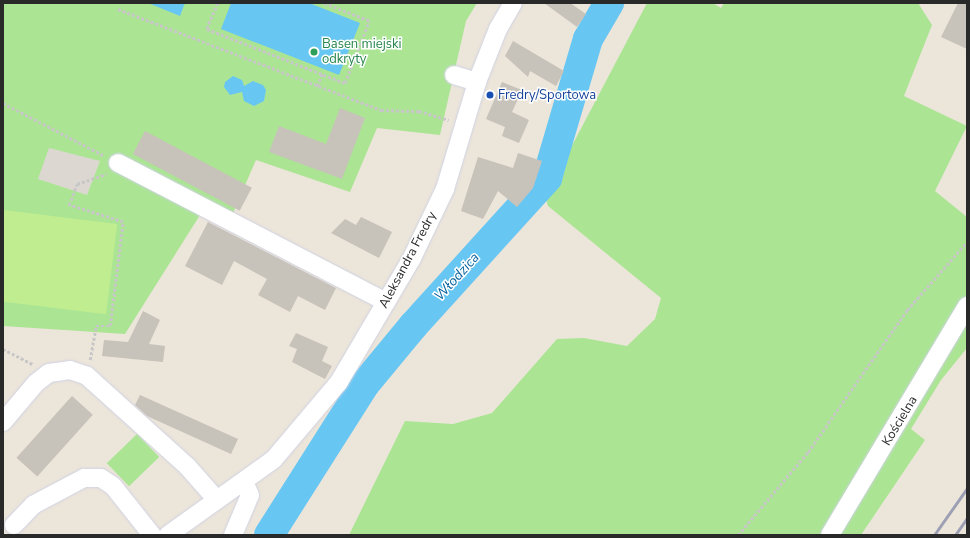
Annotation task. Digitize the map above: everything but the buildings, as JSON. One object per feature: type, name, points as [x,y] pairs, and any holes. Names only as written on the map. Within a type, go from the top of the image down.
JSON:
[{"type":"street","name":"Aleksandra Fredry","points":[[168,535],[244,482],[274,459],[339,382],[411,260],[445,189],[477,82],[498,29],[513,3]]},
{"type":"street","points":[[454,75],[477,82]]},
{"type":"street","points":[[121,165],[386,302]]},
{"type":"street","name":"Kościelna","points":[[830,535],[967,306]]},
{"type":"street","points":[[3,422],[36,383],[49,373],[70,370],[87,376],[187,466],[217,500]]},
{"type":"street","points":[[14,525],[33,505],[84,478],[101,478],[114,486],[152,535]]},
{"type":"street","points":[[233,535],[250,495],[244,482]]},
{"type":"path","points":[[218,3],[208,29],[345,83],[369,21],[323,3]]},
{"type":"path","points":[[118,9],[381,110],[419,110],[455,122]]},
{"type":"path","points":[[317,86],[322,74]]},
{"type":"path","points":[[3,102],[121,165]]},
{"type":"path","points":[[87,376],[96,326],[110,326],[123,222],[69,205],[77,184],[121,165]]},
{"type":"path","points":[[738,535],[808,452],[907,310],[967,242]]},
{"type":"path","points":[[3,348],[49,373]]},
{"type":"green space","points":[[3,3],[477,3],[466,21],[440,135],[377,128],[350,192],[256,160],[233,213],[200,215],[125,334],[3,326]]},
{"type":"green space","points":[[647,3],[713,3],[721,8],[724,3],[918,3],[932,25],[904,96],[967,126],[935,191],[967,217],[967,348],[941,380],[911,429],[925,440],[861,535],[349,535],[405,421],[453,424],[492,413],[557,339],[584,338],[627,346],[655,319],[661,298],[548,206],[545,197]]},
{"type":"green space","points":[[3,210],[117,224],[106,314],[3,302]]},
{"type":"green space","points":[[137,434],[159,457],[129,486],[107,463]]},
{"type":"shaded area","points":[[49,148],[100,161],[87,195],[38,179]]},
{"type":"water","points":[[148,3],[185,3],[180,16]]},
{"type":"water","name":"Basen miejski odkryty","points":[[231,3],[309,3],[360,23],[339,75],[221,29]]},
{"type":"water","points":[[233,76],[242,80],[244,86],[253,81],[263,85],[266,90],[264,101],[254,106],[244,101],[242,92],[230,95],[224,87],[225,82]]},
{"type":"waterway","name":"Włodzica","points":[[269,535],[365,384],[413,326],[547,178],[588,39],[609,3]]},
{"type":"railway","points":[[934,535],[967,488]]},
{"type":"railway","points":[[955,535],[967,518]]},
{"type":"place","name":"Basen miejski odkryty","points":[[314,52]]},
{"type":"place","name":"Fredry/Sportowa","points":[[490,95]]}]
